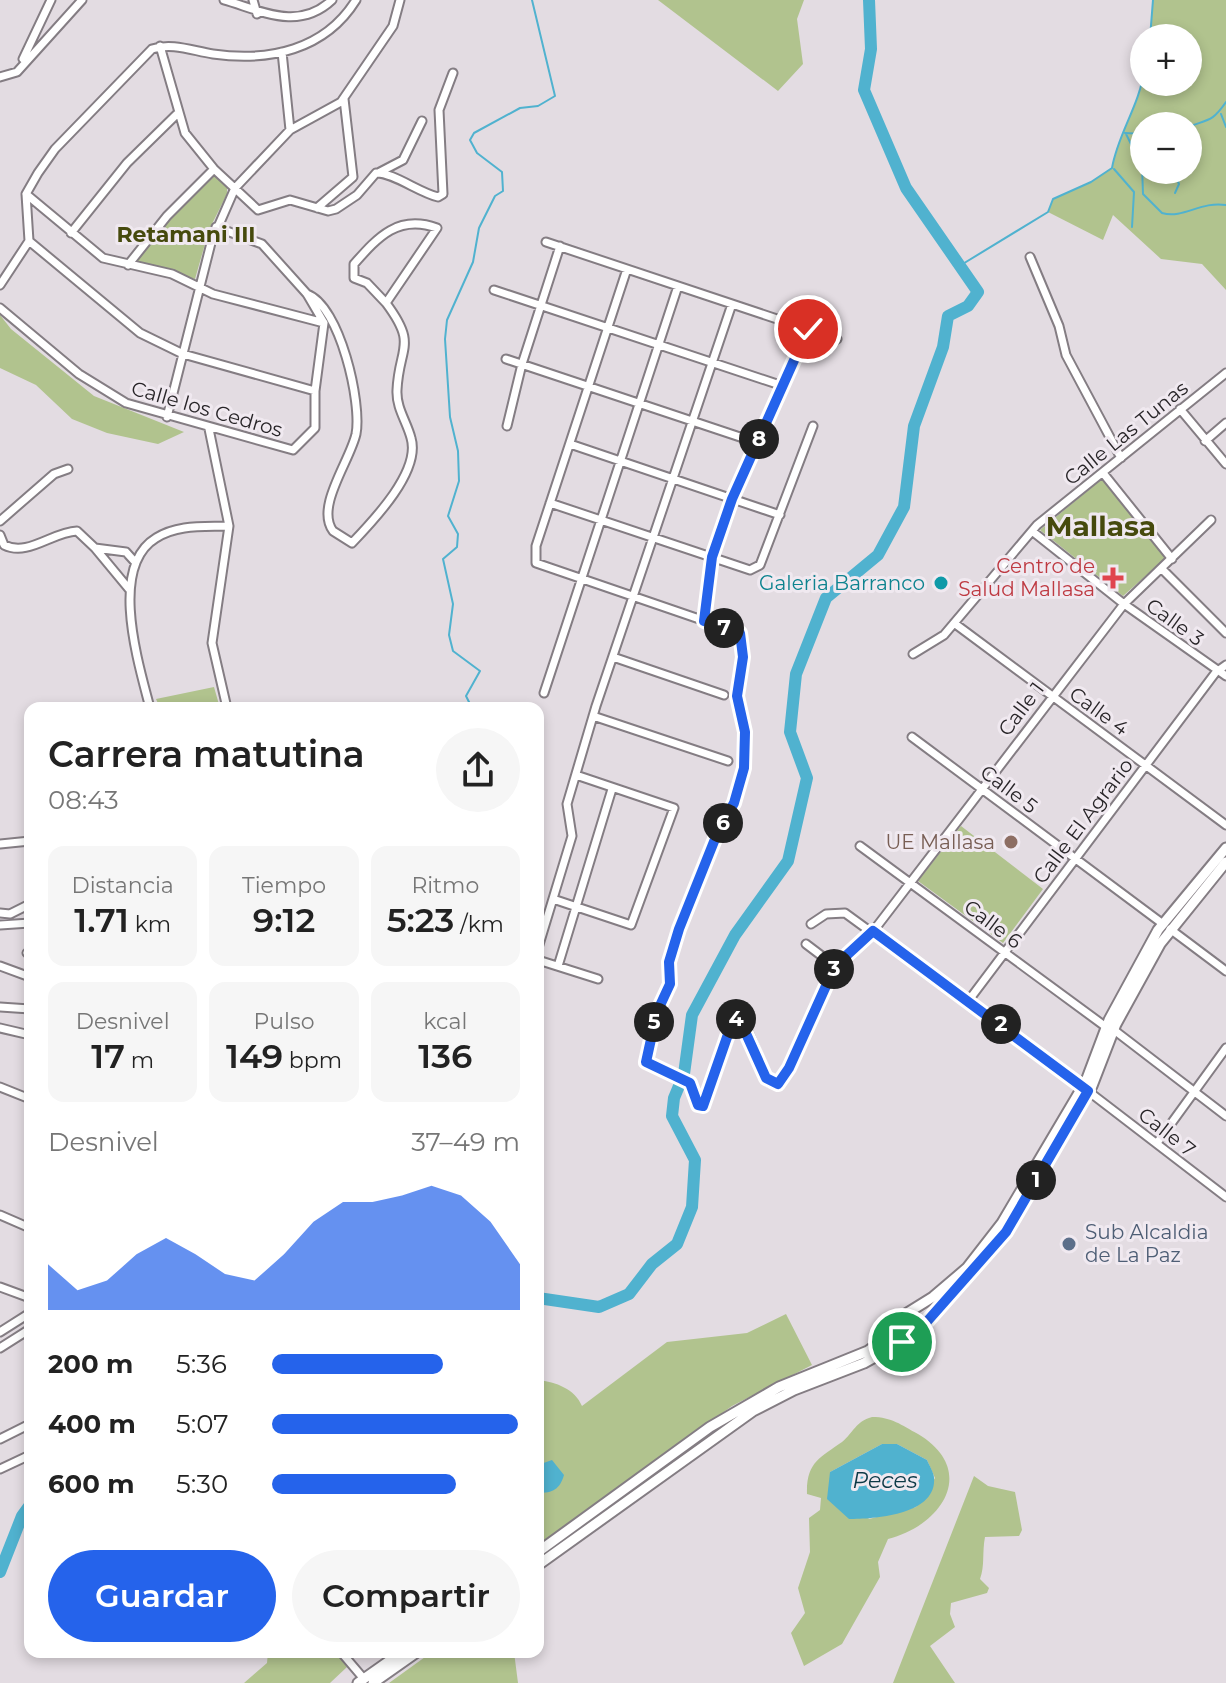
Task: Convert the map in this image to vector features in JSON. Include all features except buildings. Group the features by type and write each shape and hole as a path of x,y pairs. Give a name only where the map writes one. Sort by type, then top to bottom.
{"main road":[{"path":"544,1561 762,1405 864,1363 916,1334 1006,1232 1085,1089 1110,1028 1166,927 1226,848"},
{"path":"1166,927 1226,862"},
{"path":"544,1548 710,1427 779,1387 868,1351 916,1307 945,1288 992,1237 1085,1089"},
{"path":"916,1307 924,1311 928,1319"},
{"path":"892,1330 902,1342"},
{"path":"365,1682 395,1658"},
{"path":"365,1682 407,1658"}],"street":[{"path":"17,72 51,0"},
{"path":"0,77 17,72 82,0"},
{"path":"224,0 257,14 309,15 321,10 331,0"},
{"path":"253,0 257,14"},
{"path":"319,0 321,10"},
{"path":"0,285 29,241 26,194 55,149 142,56 160,46 237,56 282,52 324,37 336,28 356,0"},
{"path":"167,417 216,227 235,188 290,130 322,115 344,98 393,26 400,0"},
{"path":"160,46 177,114 185,133 214,169 258,210 290,200 328,211 346,203 357,195 369,177 403,160 422,121"},
{"path":"282,52 290,130"},
{"path":"379,173 420,193 438,197 443,194 439,110 453,73"},
{"path":"317,208 353,177 344,98"},
{"path":"71,233 127,163 177,114"},
{"path":"128,265 167,216 214,169"},
{"path":"26,194 103,258 172,274 200,289 324,323"},
{"path":"216,227 262,244 332,322 351,374 355,437 326,513 333,531 352,543 375,519 408,469 414,452 399,409 397,390 407,342 401,323 367,283 354,278 354,264 374,240 396,227 421,222 437,228 386,303"},
{"path":"29,241 140,333 183,354 315,391 324,323 307,294"},
{"path":"546,242 837,339"},
{"path":"507,426 522,364 560,246"},
{"path":"1030,257 1059,326 1066,355 1121,458"},
{"path":"627,269 536,546 536,563 740,633 743,657 737,696 745,732 744,768 734,803 717,834 679,929 669,962 670,984 657,1012 645,1051 646,1062 690,1083 698,1105 703,1106 733,1020 739,1018 766,1078 772,1084 781,1082 835,966 806,944"},
{"path":"544,693 678,286"},
{"path":"494,290 783,386"},
{"path":"544,928 572,836 567,804 593,716 732,304"},
{"name":"Calle los Cedros","path":"0,308 105,392 167,417 209,429 293,450 315,428 315,391"},
{"path":"704,621 712,557 732,499 808,329"},
{"path":"506,359 758,443"},
{"name":"Calle Las Tunas","path":"913,654 944,635 1032,531 1226,373"},
{"path":"1180,409 1226,464"},
{"path":"1205,441 1226,423"},
{"path":"550,503 750,570 760,565 813,426"},
{"path":"209,429 229,526 212,643 226,702"},
{"path":"570,444 780,515"},
{"path":"0,521 54,474 68,469"},
{"path":"1103,473 1172,559"},
{"name":"Calle 1","path":"835,966 873,931 1124,604 1163,570 1211,520"},
{"path":"149,702 138,659 130,590 135,562 148,543 164,534 194,526 229,526"},
{"path":"0,535 4,545 11,549 33,546 77,531 130,590"},
{"name":"Calle 3","path":"1032,531 1124,604 1216,672 1226,676"},
{"path":"95,548 126,552 135,562"},
{"path":"1163,570 1226,633"},
{"name":"Calle 4","path":"954,623 1226,825"},
{"path":"613,657 724,695"},
{"name":"Calle El Agrario","path":"969,1000 1216,672 1226,665"},
{"path":"593,716 728,761"},
{"name":"Calle 5","path":"912,737 1226,971"},
{"path":"553,899 631,925 674,808 576,775"},
{"path":"558,966 612,789"},
{"path":"0,844 24,842"},
{"name":"Calle 6","path":"860,846 1226,1116"},
{"path":"0,913 10,914 24,907"},
{"name":"Calle 7","path":"811,924 826,914 845,913 873,931 969,1000 1226,1197"},
{"path":"0,925 24,923"},
{"path":"544,962 598,979"},
{"path":"0,966 24,975"},
{"path":"0,1007 24,1009"},
{"path":"0,1028 24,1034"},
{"path":"1157,1143 1226,1048"},
{"path":"0,1087 24,1097"},
{"path":"0,1215 24,1225"},
{"path":"0,1287 24,1296"},
{"path":"0,1332 24,1317"},
{"path":"0,1348 24,1333"},
{"path":"0,1439 24,1427"},
{"path":"0,1469 24,1458"},
{"path":"346,1658 365,1682"}],"green space":[{"path":"658,0 804,0 797,19 803,64 778,91"},
{"path":"1153,0 1226,0 1226,290 1202,264 1161,259 1113,215 1103,240 1048,212 1053,199 1091,182 1112,168 1130,115 1130,184 1202,184 1202,112 1131,112 1138,96 1202,96 1202,24 1151,24"},
{"name":"Retamani III","path":"213,175 227,187 227,194 209,230 195,279 137,261 170,217"},
{"path":"0,315 11,329 94,396 184,432 158,444 107,433 72,419 36,385 0,368"},
{"path":"1102,479 1166,558 1123,596 1040,530"},
{"path":"214,687 218,702 157,702 156,699"},
{"path":"961,826 1043,889 1003,943 918,881"},
{"path":"786,1314 812,1365 732,1406 544,1542 544,1381 564,1387 575,1395 582,1406 667,1342 747,1333"},
{"path":"879,1417 896,1422 936,1448 946,1464 949,1479 946,1495 924,1522 888,1539 878,1562 880,1577 842,1644 804,1666 791,1633 805,1613 798,1588 810,1552 809,1518 820,1510 821,1498 807,1494 809,1474 821,1457 866,1419","holes":["882,1444 897,1444 927,1460 935,1478 916,1507 869,1519 830,1472"]},
{"path":"974,1476 988,1486 1015,1492 1022,1530 1019,1536 985,1537 980,1579 989,1588 987,1593 951,1603 950,1614 955,1627 930,1646 955,1683 893,1683"},
{"path":"267,1658 340,1658 347,1667 330,1683 244,1683 267,1663"},
{"path":"424,1658 515,1658 518,1683 389,1683"}],"water":[{"name":"Peces","path":"882,1444 897,1444 927,1460 934,1476 932,1490 926,1500 902,1512 849,1519 827,1499 830,1472"},
{"path":"552,1460 564,1475 558,1487 544,1492 544,1463"}],"waterway":[{"path":"469,702 466,696 480,671 453,651 449,635 453,604 443,559 457,547 458,534 448,516 459,481 458,451 450,417 445,339 447,320 473,262 479,228 495,196 503,191 502,172 477,153 470,140 474,133 520,108 538,106 555,96 532,0"},
{"path":"544,1299 599,1307 629,1294 652,1264 677,1244 692,1207 695,1160 672,1116 674,1098 684,1074 692,1015 735,935 788,861 807,778 790,732 796,674 826,598 878,555 904,507 914,426 943,347 948,316 968,306 978,292 906,188 864,90 871,49 869,0"},
{"path":"1151,24 1153,0"},
{"path":"961,265 1048,212 1053,199 1091,182 1112,168 1138,96"},
{"path":"1202,122 1213,117 1226,102"},
{"path":"1221,114 1226,127"},
{"path":"1125,133 1130,133"},
{"path":"1126,134 1142,166 1143,194 1162,213 1178,214 1208,205 1226,205"},
{"path":"1114,169 1134,192 1132,227"},
{"path":"1175,193 1179,184"},
{"path":"0,1572 24,1513"}],"place":[{"name":"Centro de Salud Mallasa","path":"1113,578"},
{"name":"Galeria Barranco","path":"941,583"},
{"name":"UE Mallasa","path":"1011,842"},
{"name":"Sub Alcaldia de La Paz","path":"1069,1244"}],"district":[{"name":"Retamani III","path":"186,234"},
{"name":"Mallasa","path":"1101,526"}],"route":[{"path":"808,329 732,499 712,557 704,621 740,633 743,657 737,696 745,732 744,768 734,803 717,834 679,929 669,962 670,984 645,1051 646,1062 690,1083 698,1105 703,1106 733,1020 739,1018 744,1022 766,1078 772,1084 778,1084 789,1068 835,966 873,931 1088,1091 996,1246 924,1326 909,1340 902,1342"}]}
